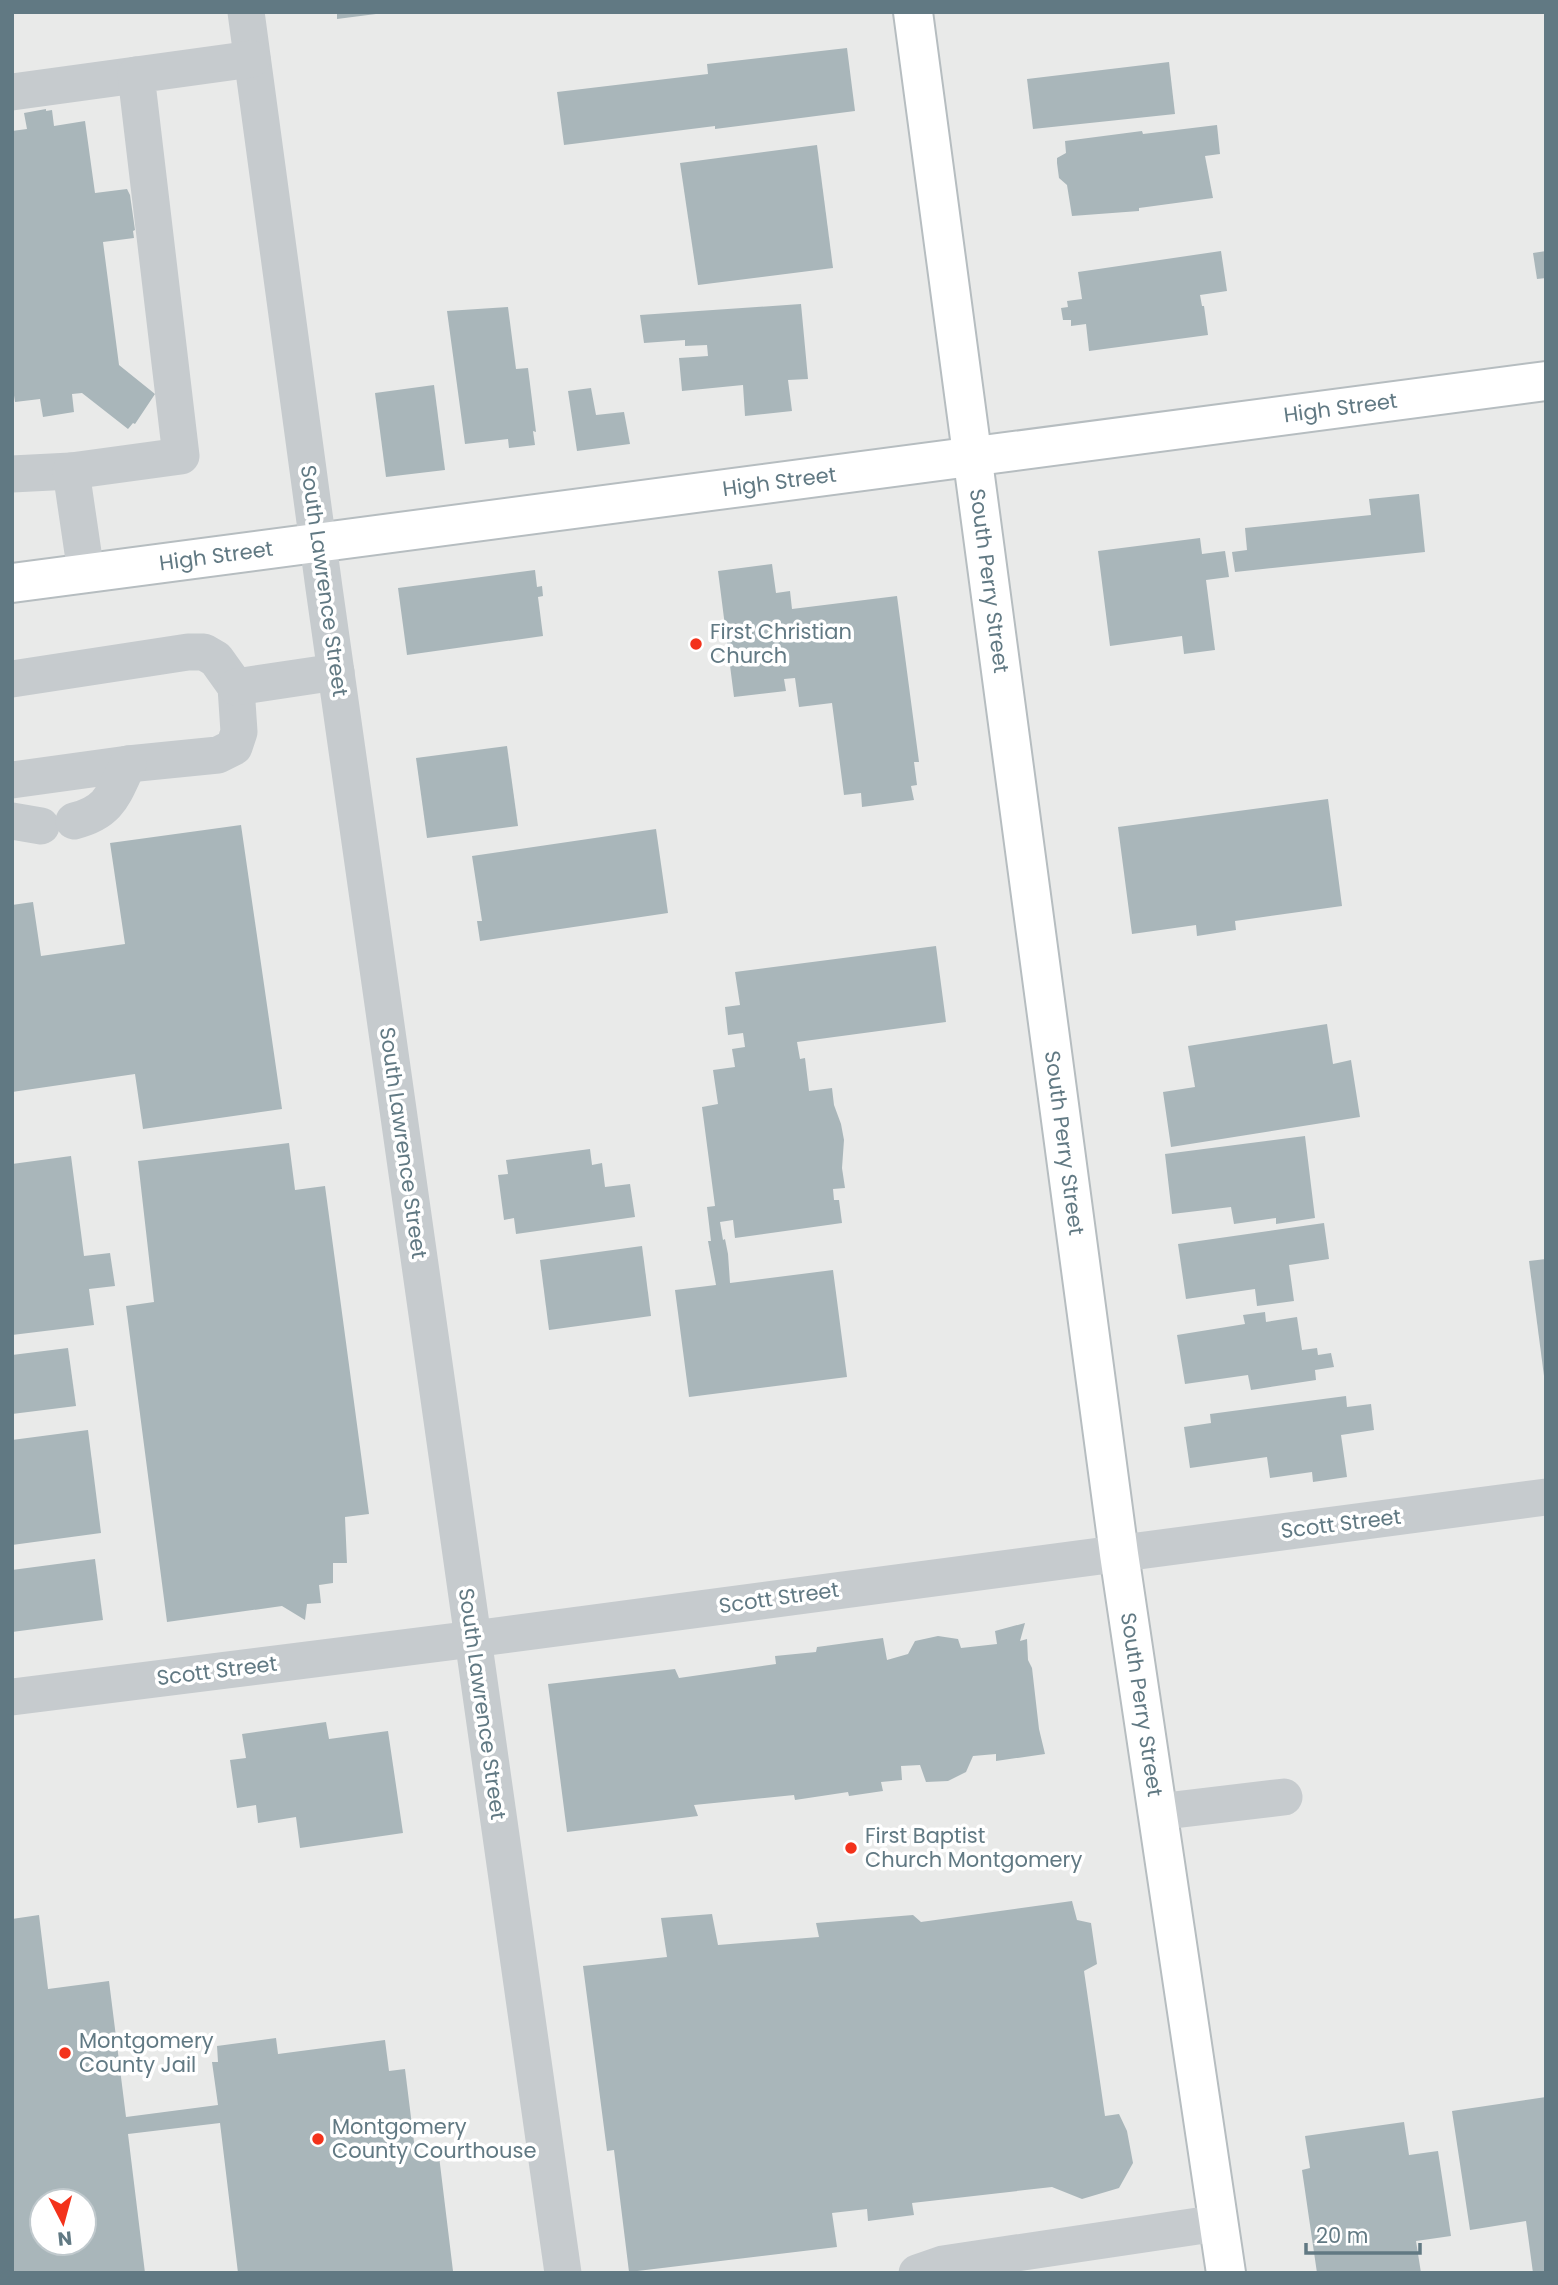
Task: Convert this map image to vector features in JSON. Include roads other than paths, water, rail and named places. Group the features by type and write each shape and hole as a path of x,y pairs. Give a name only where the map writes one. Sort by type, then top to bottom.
{"main road":[{"name":"South Perry Street","path":"913,12 1119,1554 1226,2273"},
{"name":"High Street","path":"12,583 1546,381"}],"street":[{"name":"South Lawrence Street","path":"246,12 336,672 563,2273"},
{"path":"12,92 252,59"},
{"path":"12,474 71,471 181,456 136,75"},
{"path":"71,471 86,573"},
{"path":"12,679 188,652 204,652 215,659 236,687 239,732 234,747 218,755 12,780"},
{"path":"236,687 336,672"},
{"path":"42,823 93,816 109,802 128,764"},
{"name":"Scott Street","path":"12,1697 1546,1497"},
{"path":"1157,1812 1284,1797"},
{"path":"918,2273 943,2264 1219,2224"}],"place":[{"name":"First Christian Church","path":"696,644"},
{"name":"First Baptist Church Montgomery","path":"851,1848"},
{"name":"Montgomery County Jail","path":"65,2053"},
{"name":"Montgomery County Courthouse","path":"318,2139"}]}
